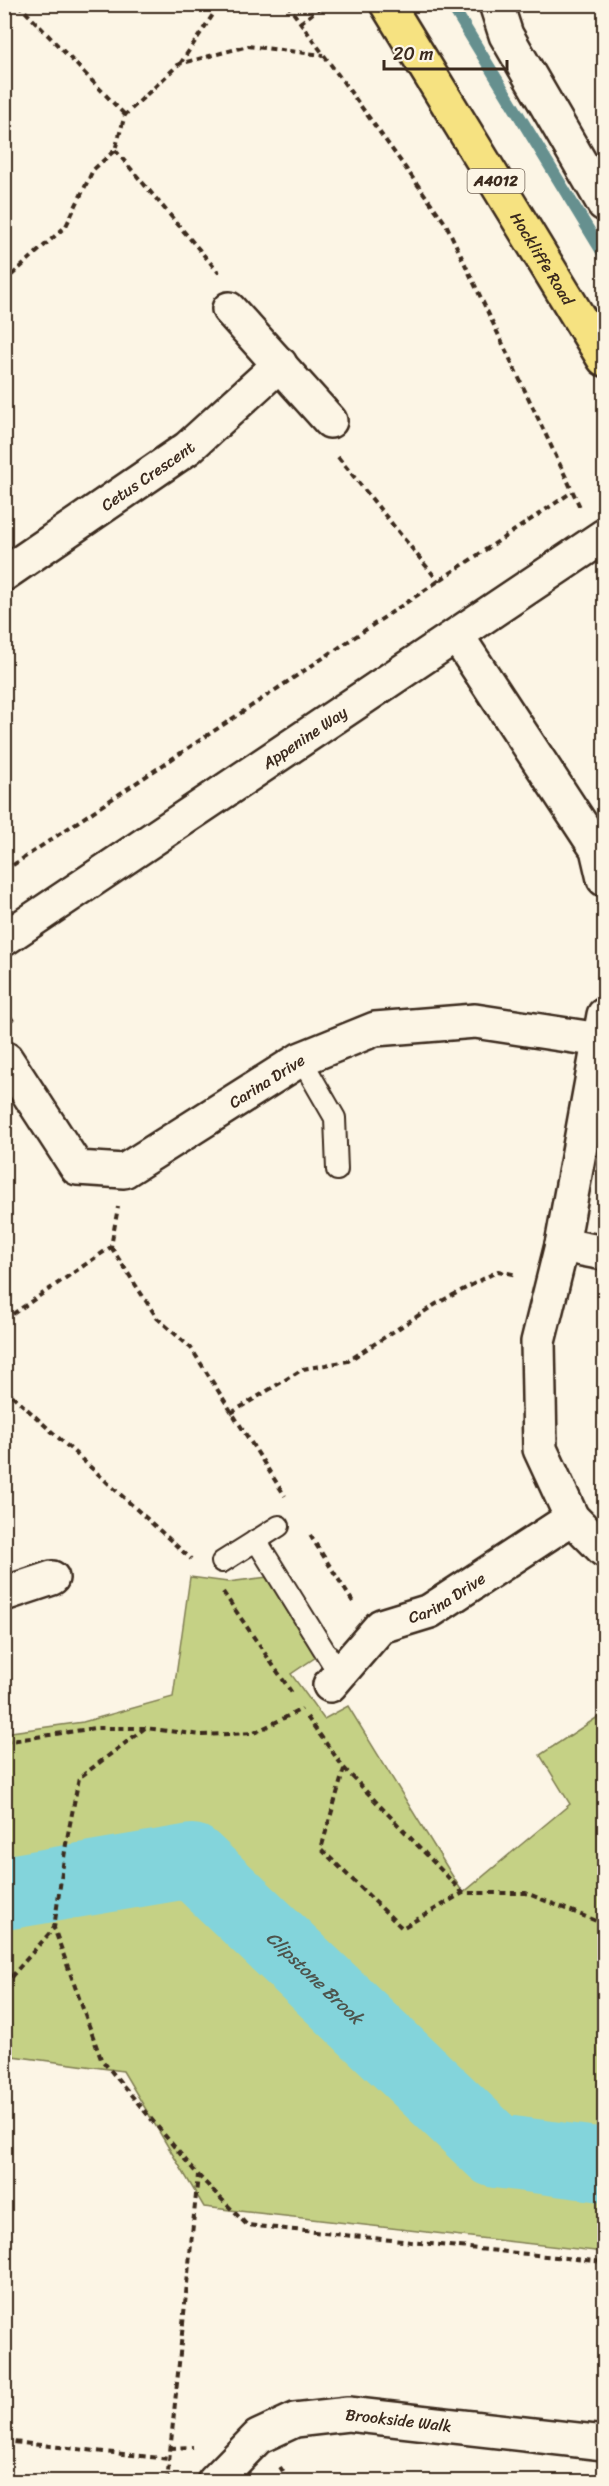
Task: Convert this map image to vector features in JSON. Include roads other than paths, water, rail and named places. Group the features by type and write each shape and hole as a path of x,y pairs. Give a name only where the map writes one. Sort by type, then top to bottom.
{"main road":[{"name":"Hockliffe Road","path":"387,4 604,359"}],"street":[{"path":"496,4 507,35 604,204"},
{"path":"229,309 330,421"},
{"name":"Cetus Crescent","path":"4,574 188,448 280,364"},
{"name":"Appenine Way","path":"4,939 604,536"},
{"path":"457,636 597,849 604,879"},
{"name":"Carina Drive","path":"6,1059 77,1168 124,1171 301,1059 375,1029 475,1021 602,1027 562,1245 538,1342 540,1449 572,1518 604,1550"},
{"path":"562,1245 604,1253"},
{"name":"Carina Drive","path":"334,1679 381,1626 430,1611 572,1518"},
{"path":"4,1594 52,1578"},
{"name":"Brookside Walk","path":"214,2481 258,2437 295,2420 348,2414 604,2443"}],"lane":[{"path":"301,1059 335,1118 337,1170"},
{"path":"222,1562 279,1526"},
{"path":"256,1540 334,1679"}],"waterway":[{"path":"451,4 604,255"},
{"name":"Clipstone Brook","path":"4,1893 192,1861 496,2151 604,2165"}]}
